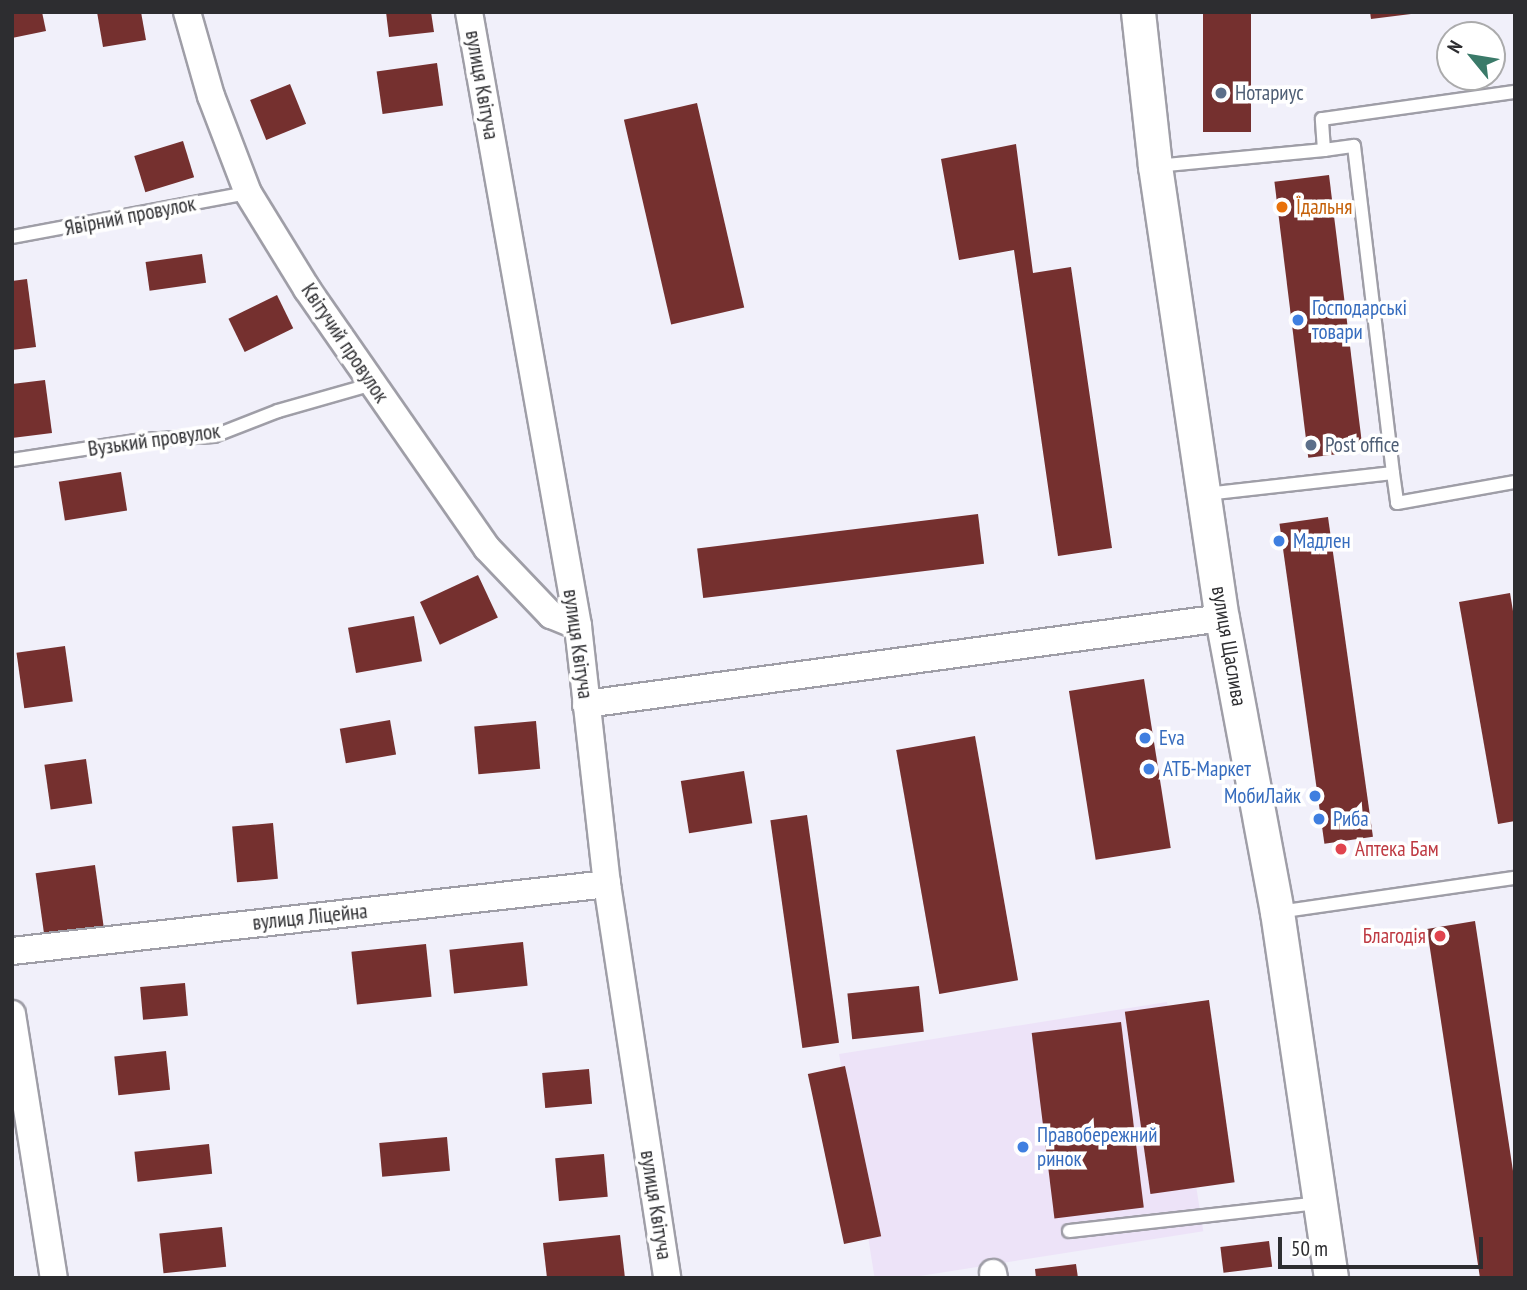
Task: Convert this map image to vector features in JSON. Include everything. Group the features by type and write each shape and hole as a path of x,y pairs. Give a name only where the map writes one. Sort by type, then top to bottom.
{"street":[{"name":"Квітучий провулок","path":"187,12 211,96 248,193 307,289 487,548 551,615 578,626"},
{"name":"вулиця Квітуча","path":"469,12 578,626 607,884 667,1278"},
{"name":"вулиця Щаслива","path":"1138,12 1156,166 1222,618 1278,912 1331,1278"},
{"path":"586,705 1222,618"},
{"name":"вулиця Ліцейна","path":"12,951 607,884"},
{"path":"12,1014 19,1112 54,1278"}],"lane":[{"path":"1324,149 1322,119 1515,92"},
{"path":"1156,166 1354,146 1397,503 1515,482"},
{"name":"Явірний провулок","path":"12,237 248,193"},
{"name":"Вузький провулок","path":"12,460 142,440 214,436 278,411 373,384"},
{"path":"1205,494 1393,473"},
{"path":"1278,912 1515,878"},
{"path":"1069,1231 1320,1202"}],"shaded area":[{"name":"Правобережний ринок","path":"1167,1002 1203,1231 907,1278 875,1278 839,1054"}],"building":[{"path":"12,12 42,12 46,31 12,38"},
{"path":"97,12 141,12 146,40 103,47"},
{"path":"386,12 431,12 434,32 389,37"},
{"path":"1203,12 1251,12 1251,132 1203,132"},
{"path":"1370,12 1411,12 1411,14 1371,19"},
{"path":"437,63 443,106 383,114 377,71"},
{"path":"290,84 306,124 266,140 250,100"},
{"path":"697,103 744,308 671,324 624,120"},
{"path":"183,141 194,177 145,192 134,156"},
{"path":"1016,144 1033,273 1071,267 1112,548 1058,556 1014,250 959,260 941,159"},
{"path":"1329,175 1363,451 1308,458 1274,182"},
{"path":"202,254 206,283 150,291 146,262"},
{"path":"27,279 36,347 12,350 12,281"},
{"path":"277,295 293,328 245,352 228,319"},
{"path":"45,380 52,433 12,438 12,384"},
{"path":"121,472 127,511 65,520 59,482"},
{"path":"978,514 984,564 703,598 697,548"},
{"path":"1328,517 1373,837 1324,844 1279,524"},
{"path":"478,575 498,618 440,645 420,602"},
{"path":"1510,593 1515,623 1515,821 1498,824 1459,602"},
{"path":"414,616 422,661 356,673 348,628"},
{"path":"65,646 73,701 24,708 16,653"},
{"path":"1144,679 1171,848 1096,860 1069,691"},
{"path":"390,720 396,754 346,763 340,729"},
{"path":"536,721 540,769 478,774 474,726"},
{"path":"975,736 1018,980 939,994 896,750"},
{"path":"86,759 92,804 51,809 44,765"},
{"path":"744,771 752,823 689,833 681,781"},
{"path":"807,815 839,1043 802,1048 770,820"},
{"path":"273,823 278,879 237,882 232,827"},
{"path":"95,865 105,933 45,942 36,873"},
{"path":"1475,921 1515,1184 1515,1278 1480,1278 1427,929"},
{"path":"523,942 528,986 454,993 449,950"},
{"path":"426,944 432,997 357,1005 351,952"},
{"path":"185,983 188,1016 143,1020 140,987"},
{"path":"919,986 924,1032 852,1039 847,994"},
{"path":"1209,1000 1235,1182 1150,1194 1125,1012"},
{"path":"1121,1022 1144,1208 1054,1219 1032,1033"},
{"path":"166,1051 170,1090 118,1095 114,1056"},
{"path":"845,1066 881,1236 844,1244 808,1074"},
{"path":"589,1069 592,1104 545,1108 542,1073"},
{"path":"447,1137 450,1171 382,1177 379,1143"},
{"path":"209,1144 212,1174 138,1182 134,1152"},
{"path":"604,1154 608,1197 559,1201 555,1158"},
{"path":"222,1227 226,1267 164,1273 159,1234"},
{"path":"620,1235 625,1278 547,1278 543,1243"},
{"path":"1269,1241 1272,1267 1224,1273 1220,1247"},
{"path":"1076,1264 1078,1278 1036,1278 1035,1269"}],"place":[{"name":"Нотариус","path":"1221,93"},
{"name":"Їдальня","path":"1282,207"},
{"name":"Господарські товари","path":"1298,320"},
{"name":"Post office","path":"1311,445"},
{"name":"Мадлен","path":"1279,541"},
{"name":"Eva","path":"1145,738"},
{"name":"АТБ-Маркет","path":"1149,769"},
{"name":"МобиЛайк","path":"1315,796"},
{"name":"Риба","path":"1319,819"},
{"name":"Аптека Бам","path":"1341,849"},
{"name":"Благодія","path":"1440,936"},
{"name":"Правобережний ринок","path":"1023,1147"}]}
